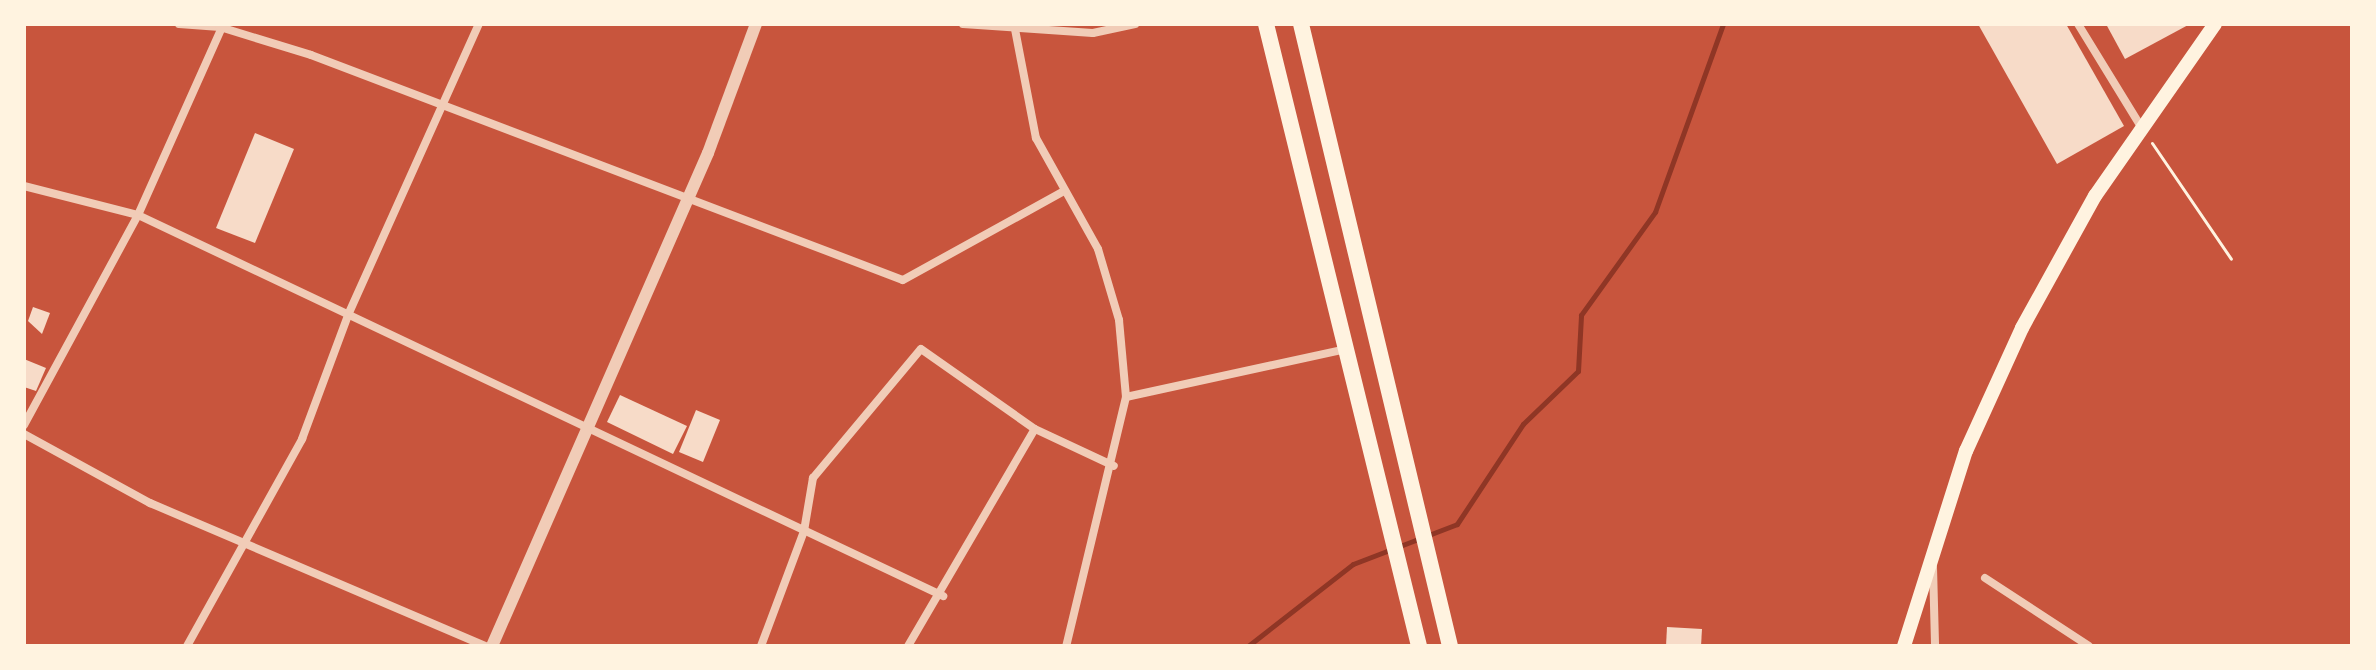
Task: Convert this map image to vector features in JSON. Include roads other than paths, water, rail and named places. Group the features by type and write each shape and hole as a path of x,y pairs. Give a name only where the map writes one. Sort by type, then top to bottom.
{"highway":[{"path":"1266,24 1419,646"},
{"path":"1301,24 1450,646"}],"main road":[{"path":"1904,646 1931,546 2022,328 2140,125 2215,24"}],"street":[{"path":"179,24 222,26 903,280 1064,191"},
{"path":"187,646 302,439 348,315 479,24"},
{"path":"24,434 243,545 489,646 583,425 686,200 756,24"},
{"path":"963,24 1093,33 1135,24"},
{"path":"2078,24 2140,125"},
{"path":"24,425 138,215 222,26"},
{"path":"1014,26 1036,138 1106,277 1119,320 1126,397 1114,466 1066,646"},
{"path":"24,186 138,215 943,596"},
{"path":"761,646 804,531 813,478 921,349 1035,429 1114,466"},
{"path":"1126,397 1346,349"},
{"path":"908,646 943,596 1035,429"},
{"path":"1931,546 1935,646"},
{"path":"1985,578 2089,646"}],"waterway":[{"path":"1248,646 1353,564 1457,524 1523,424 1578,371 1581,315 1655,212 1723,24"}]}
